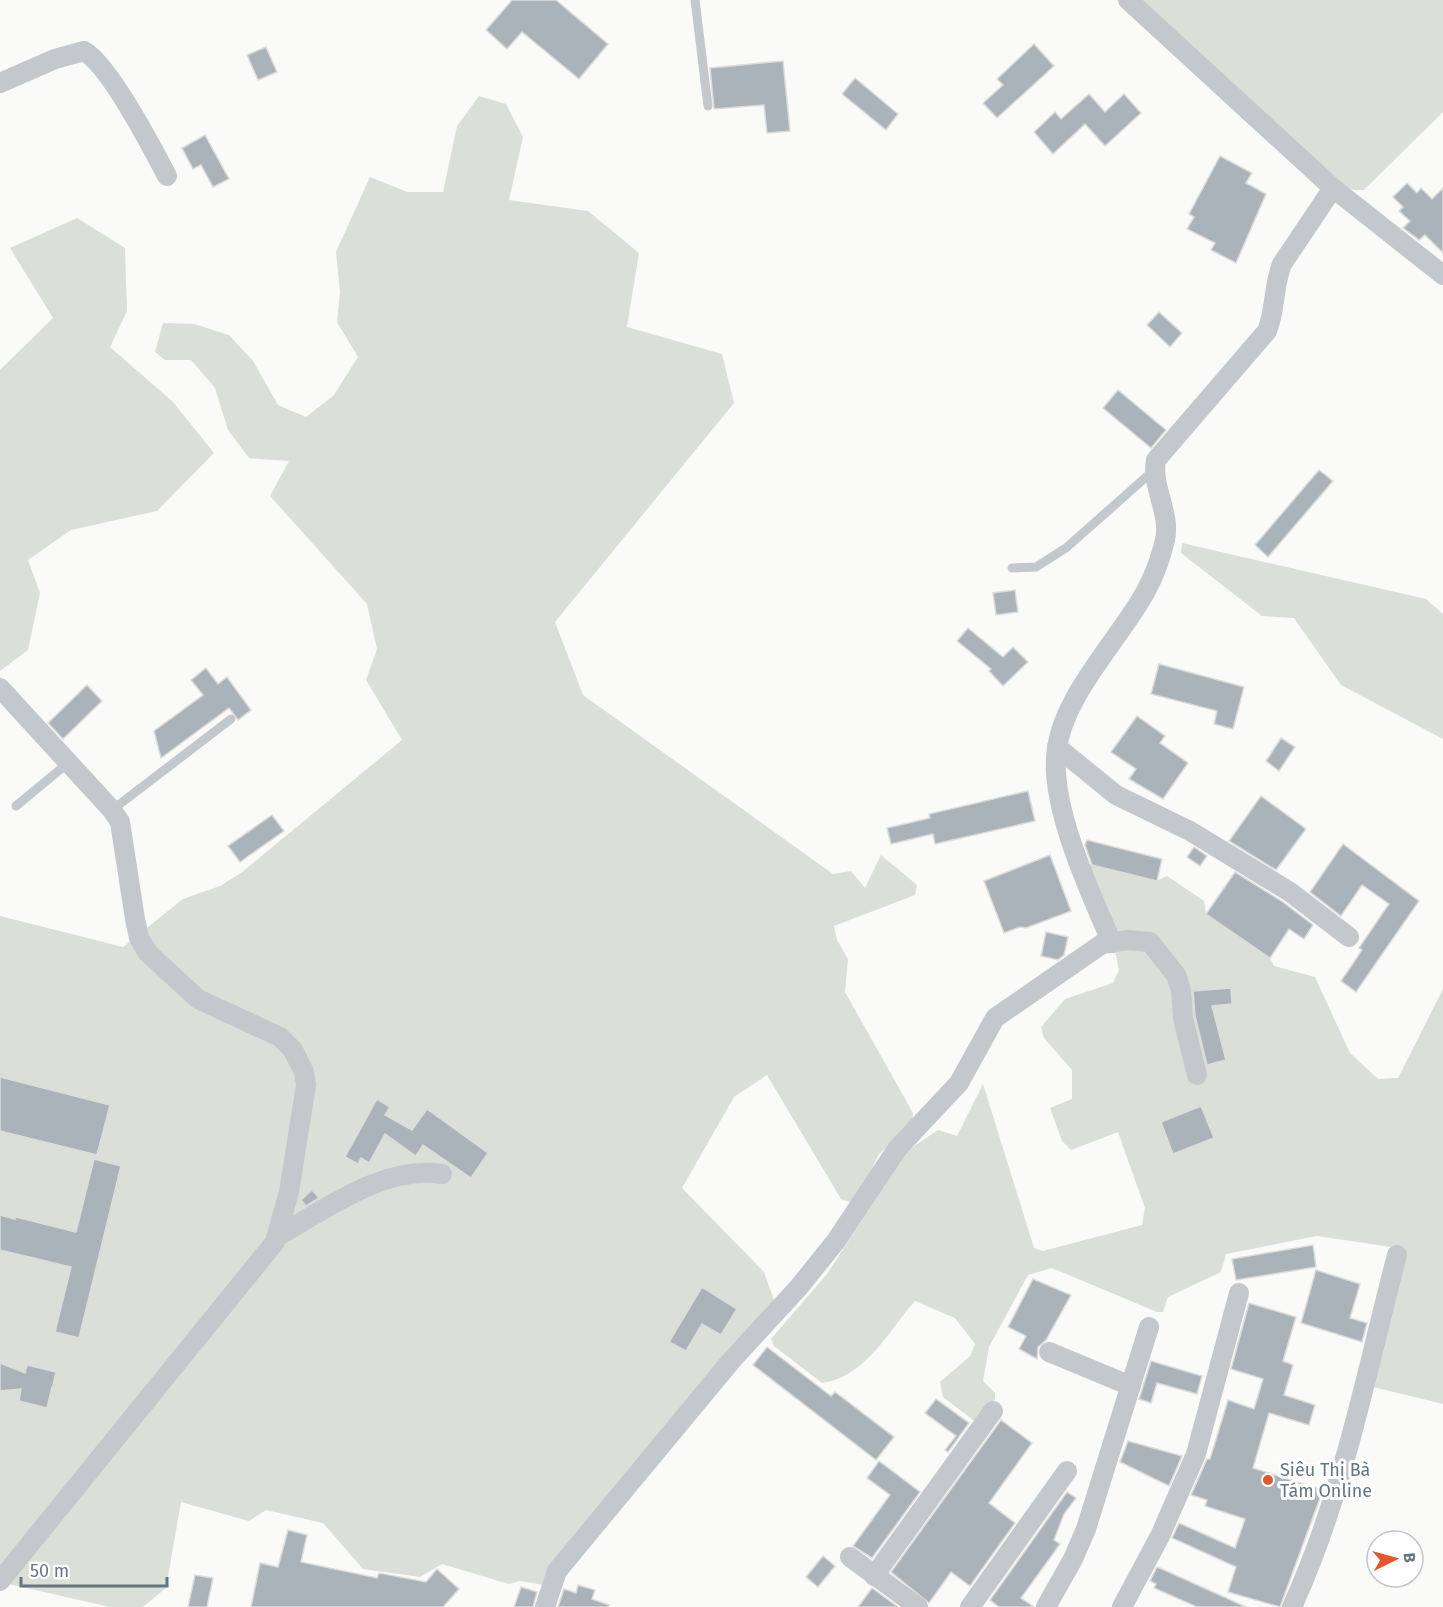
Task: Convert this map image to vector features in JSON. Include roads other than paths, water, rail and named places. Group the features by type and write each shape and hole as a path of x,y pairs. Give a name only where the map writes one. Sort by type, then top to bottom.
{"street":[{"path":"1128,0 1332,188 1443,275"},
{"path":"0,83 55,59 84,51 95,60 123,100 167,176"},
{"path":"1112,943 1077,856 1064,810 1056,762 1057,747 1081,686 1142,602 1155,573 1166,538 1154,470 1155,460 1267,332 1275,304 1277,276 1282,264 1332,188"},
{"path":"0,688 112,810 120,822 125,841 139,938 148,953 198,999 280,1037 299,1059 306,1084 290,1192 278,1236 237,1292 0,1581"},
{"path":"1057,747 1116,795 1210,843 1290,892 1349,937"},
{"path":"545,1607 557,1571 731,1361 821,1259 897,1149 959,1083 995,1018 1081,956 1102,944 1128,940 1150,942 1176,975 1181,990 1183,1018 1197,1075"},
{"path":"278,1236 354,1194 389,1178 409,1173 442,1173"},
{"path":"1293,1607 1315,1558 1334,1495 1396,1255"},
{"path":"1122,1607 1160,1536 1196,1454 1239,1293"},
{"path":"1046,1607 1073,1559 1086,1529 1149,1327"},
{"path":"1049,1352 1131,1386"},
{"path":"874,1576 993,1411"},
{"path":"970,1607 1067,1471"},
{"path":"850,1557 918,1607"}],"lane":[{"path":"695,0 708,106"},
{"path":"1012,568 1036,567 1066,548 1154,470"},
{"path":"112,810 231,719"},
{"path":"16,806 68,762"}],"place":[{"name":"Siêu Thị Bà Tám Online","path":"1268,1480"}]}
